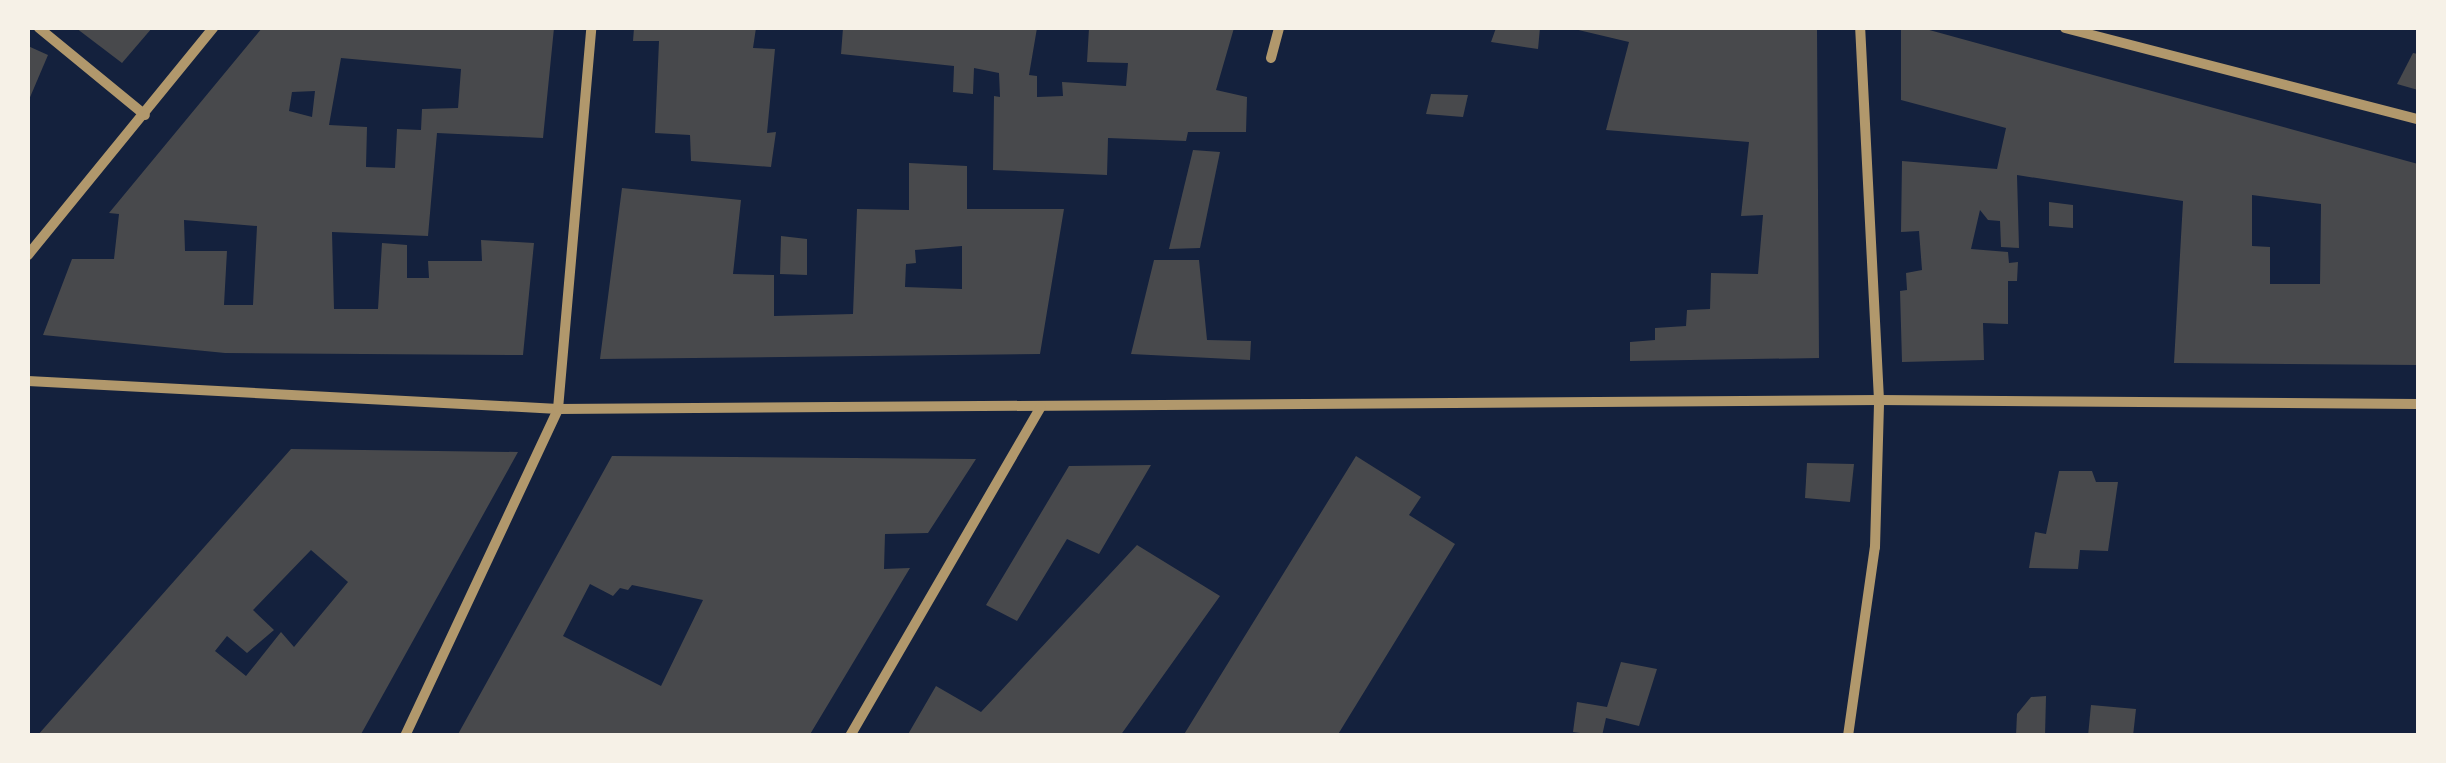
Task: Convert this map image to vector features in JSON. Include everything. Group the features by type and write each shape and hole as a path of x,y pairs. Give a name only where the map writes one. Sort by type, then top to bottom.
{"street":[{"path":"39,28 145,115"},
{"path":"28,255 213,28"},
{"path":"405,736 558,409 590,28"},
{"path":"1270,58 1279,28"},
{"path":"1848,736 1875,547 1879,400 1860,28"},
{"path":"2065,28 2418,119"},
{"path":"28,381 558,409 1879,400 2418,404"},
{"path":"850,736 1042,408"}],"building":[{"path":"76,28 152,28 122,63"},
{"path":"262,28 554,28 543,138 437,133 428,236 332,232 334,309 378,309 382,243 407,245 407,278 429,278 428,261 482,261 481,240 534,243 523,355 225,353 43,335 72,259 114,259 119,214 109,213","holes":["341,58 461,69 458,108 422,109 421,130 397,129 395,168 366,167 367,127 329,125","315,91 312,117 289,111 292,92","184,220 257,226 253,305 224,305 227,251 185,251"]},
{"path":"634,28 756,28 753,48 775,49 767,133 776,132 771,167 691,161 690,135 655,133 659,41 633,41"},
{"path":"843,28 1037,28 1029,75 1037,76 1037,97 1063,96 1062,82 1126,86 1128,63 1087,62 1089,28 1234,28 1216,90 1247,97 1246,132 1188,132 1186,141 1108,138 1107,175 993,170 994,96 1000,97 999,73 974,68 973,94 953,92 954,66 841,54"},
{"path":"1496,28 1540,28 1538,49 1491,42"},
{"path":"1570,28 1817,28 1819,358 1630,361 1630,342 1655,340 1655,328 1686,326 1687,310 1710,309 1711,273 1758,274 1763,215 1741,216 1749,142 1606,130 1629,42"},
{"path":"1901,28 1922,28 2418,164 2418,365 2174,363 2183,201 2017,175 2019,248 2001,247 2000,221 1988,220 1980,210 1971,249 2008,252 2009,263 2018,262 2017,281 2008,281 2008,324 1983,323 1984,360 1902,362 1900,291 1907,290 1906,273 1922,270 1919,231 1901,232 1902,161 1997,169 2006,128 1901,100","holes":["2252,195 2321,204 2320,284 2270,284 2270,247 2252,246"]},
{"path":"28,46 48,55 28,102"},
{"path":"2413,53 2418,54 2418,90 2397,84"},
{"path":"1431,94 1468,95 1463,117 1426,114"},
{"path":"1193,150 1220,152 1200,248 1169,249"},
{"path":"909,163 967,166 967,209 1064,209 1040,354 600,359 622,188 741,200 733,274 774,275 774,316 853,314 857,209 909,210","holes":["962,246 962,289 905,287 906,264 916,263 915,250"]},
{"path":"2049,202 2073,205 2073,228 2049,226"},
{"path":"781,236 807,239 807,275 780,274"},
{"path":"1154,260 1199,260 1207,340 1251,341 1250,360 1131,354"},
{"path":"291,449 518,452 360,736 37,736","holes":["311,550 348,582 294,647 281,632 246,676 215,651 227,636 247,653 274,630 253,610"]},
{"path":"612,456 976,459 928,533 885,534 884,569 910,568 809,736 457,736","holes":["590,584 613,596 620,588 628,590 632,585 703,600 661,686 563,636"]},
{"path":"1356,456 1421,497 1409,515 1455,544 1337,736 1183,736"},
{"path":"1807,463 1854,464 1850,502 1805,498"},
{"path":"1151,465 1099,554 1067,539 1017,621 986,605 1069,466"},
{"path":"2059,471 2092,471 2096,482 2118,482 2108,551 2080,550 2078,569 2029,568 2035,532 2046,534"},
{"path":"1137,545 1220,596 1120,736 907,736 936,686 981,712"},
{"path":"1621,662 1657,669 1639,726 1606,718 1602,736 1573,732 1577,702 1607,707"},
{"path":"2046,696 2045,736 2016,736 2017,714 2031,697"},
{"path":"2091,705 2136,709 2133,736 2088,736"}]}
